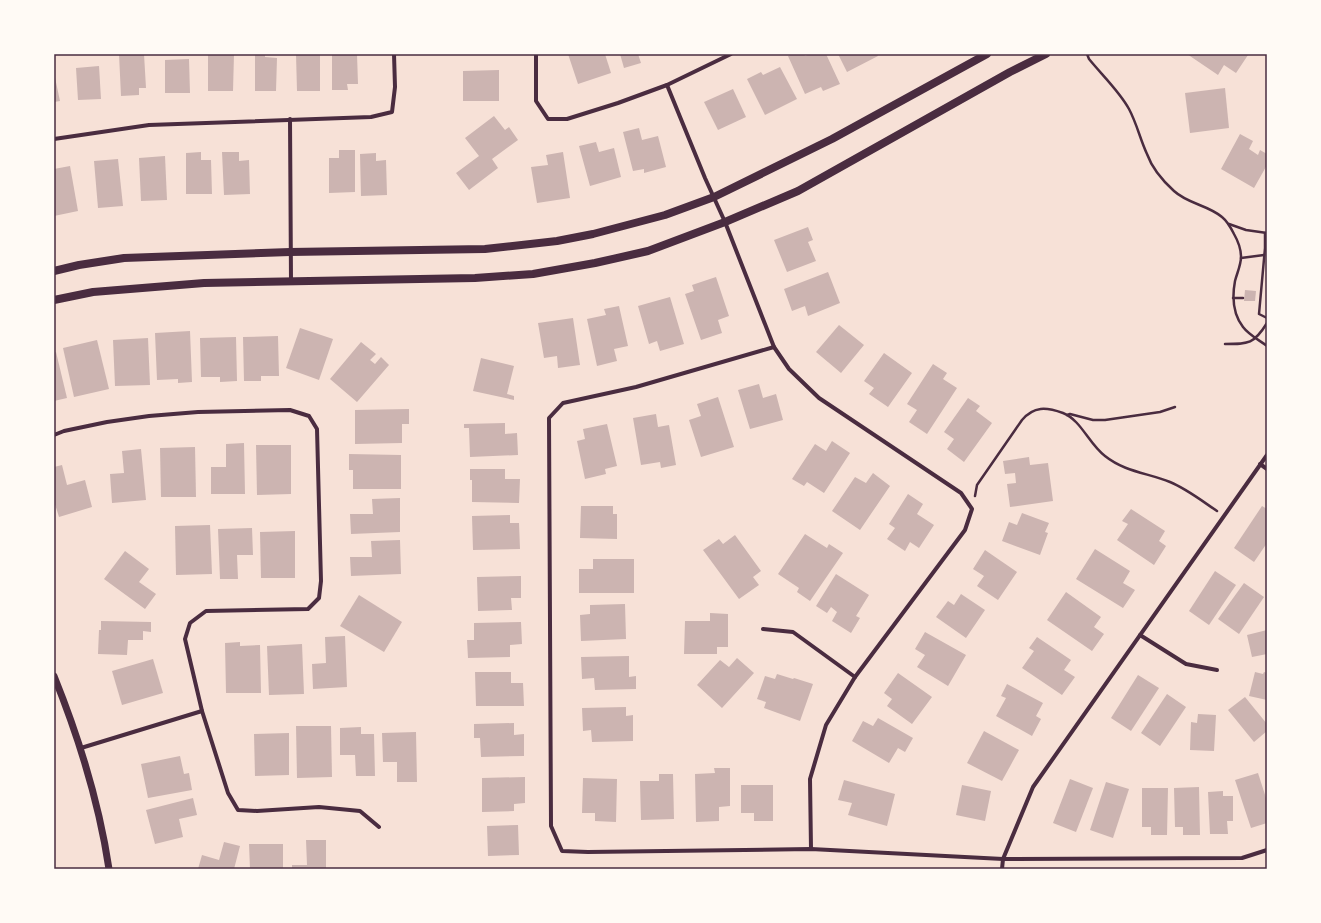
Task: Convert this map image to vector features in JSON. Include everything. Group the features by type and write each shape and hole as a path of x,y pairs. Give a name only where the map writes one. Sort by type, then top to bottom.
{"main road":[{"path":"54,271 79,265 124,258 290,252 485,249 557,241 629,226 665,215 714,197 832,139 987,54"},
{"path":"54,300 93,292 204,283 476,278 533,274 588,265 648,251 725,222 798,191 1010,72 1046,54"}],"street":[{"path":"54,139 149,125 371,117 392,112 395,87 394,54"},
{"path":"536,54 536,101 548,119 567,119 618,103 667,85 731,54"},
{"path":"667,85 725,222 774,347 789,369 819,398 961,492 972,508 965,530 855,677 826,725 810,779 811,849"},
{"path":"290,119 291,282"},
{"path":"774,347 636,387 563,403 549,418 551,826 562,851 588,852 811,849 1002,859 1242,858 1267,850"},
{"path":"54,435 64,431 107,422 149,416 191,413 290,410 309,416 317,429 321,581 319,598 308,609 206,611 190,623 185,639 202,711 228,793 238,810 257,811 319,807 360,811 379,827"},
{"path":"1002,869 1002,859 1033,787 1267,454"},
{"path":"1260,464 1267,469"},
{"path":"763,629 793,632 855,677"},
{"path":"1140,635 1186,664 1217,670"},
{"path":"54,676 81,748 98,812 109,869"},
{"path":"81,748 202,711"}],"path":[{"path":"1087,54 1089,59 1123,98 1129,108 1147,154 1159,175 1178,194 1215,212 1228,224 1238,241 1241,258 1235,280 1233,298 1234,310 1243,327 1267,346"},
{"path":"1228,224 1246,230 1266,233 1266,248 1264,255 1259,314 1267,318"},
{"path":"1241,258 1264,255"},
{"path":"1233,298 1243,298"},
{"path":"1224,344 1253,341 1267,323"},
{"path":"1066,415 1070,414 1093,420 1105,420 1160,412 1175,407"},
{"path":"972,508 977,485 1022,420 1033,410 1041,409 1053,410 1066,415 1079,425 1092,444 1107,458 1127,469 1158,477 1181,487 1224,516"}],"building":[{"path":"119,54 144,54 146,88 139,88 139,95 121,96"},
{"path":"208,54 234,54 233,91 208,91"},
{"path":"255,54 265,54 265,57 277,58 276,91 255,91"},
{"path":"296,54 320,54 320,91 297,91"},
{"path":"332,54 357,54 358,84 347,84 348,90 332,90"},
{"path":"568,54 605,54 611,73 578,84"},
{"path":"620,54 638,54 641,63 624,68"},
{"path":"793,54 804,54 805,56 811,54 826,54 840,84 823,91 821,87 805,94 788,56"},
{"path":"838,54 877,54 878,56 847,72"},
{"path":"1187,54 1248,55 1236,73 1224,65 1218,75"},
{"path":"189,59 190,93 165,93 165,60"},
{"path":"99,66 101,99 78,100 76,68"},
{"path":"780,67 797,99 765,115 747,79 761,72 763,75"},
{"path":"499,70 499,101 463,101 463,71"},
{"path":"54,73 60,101 54,102"},
{"path":"1225,88 1229,128 1190,133 1185,93"},
{"path":"733,89 746,117 718,130 704,102"},
{"path":"494,116 505,130 509,127 518,140 492,159 498,168 469,190 456,173 479,156 465,138"},
{"path":"639,128 642,140 658,136 666,167 644,173 644,169 633,171 623,132"},
{"path":"1240,134 1253,141 1249,149 1258,155 1260,150 1267,154 1267,165 1254,188 1221,169"},
{"path":"596,142 599,152 614,148 621,177 590,186 579,146"},
{"path":"339,150 355,150 355,192 329,193 329,158 339,158"},
{"path":"201,152 201,160 211,160 212,194 186,194 186,153"},
{"path":"222,152 239,152 239,161 249,160 250,194 224,195"},
{"path":"563,152 570,198 537,203 531,167 548,165 546,155"},
{"path":"376,153 376,161 386,160 387,195 361,196 360,154"},
{"path":"165,156 167,200 141,201 139,158"},
{"path":"118,159 123,206 98,208 94,161"},
{"path":"70,166 78,211 54,216 54,169"},
{"path":"808,227 813,240 808,242 816,261 787,272 774,240"},
{"path":"828,272 840,303 808,316 805,306 792,311 784,289"},
{"path":"716,277 729,316 718,320 722,333 701,340 685,294 694,291 692,285"},
{"path":"1245,290 1256,291 1255,301 1244,301"},
{"path":"670,297 684,344 660,351 657,341 649,344 638,306"},
{"path":"619,306 628,346 614,349 617,361 597,366 587,319 606,315 604,309"},
{"path":"573,318 580,365 558,368 557,356 544,358 538,323"},
{"path":"839,325 864,345 841,373 816,352"},
{"path":"300,328 333,339 319,380 286,368"},
{"path":"190,331 192,382 178,383 178,379 157,380 155,333"},
{"path":"278,336 279,376 261,376 261,381 244,381 243,337"},
{"path":"236,337 237,381 220,382 220,377 201,377 200,338"},
{"path":"148,338 150,385 115,386 113,340"},
{"path":"97,340 109,389 74,397 63,348"},
{"path":"361,342 376,354 370,360 375,364 381,357 389,365 357,402 330,379"},
{"path":"56,352 67,398 54,401 54,353"},
{"path":"884,353 912,373 888,407 869,394 874,388 864,381"},
{"path":"481,358 514,366 507,394 514,396 514,400 473,391"},
{"path":"933,364 947,373 943,379 957,388 927,434 909,422 917,410 907,404"},
{"path":"759,384 763,398 776,394 783,420 750,429 738,390"},
{"path":"718,397 734,447 701,457 689,420 701,416 697,404"},
{"path":"968,398 980,406 976,411 992,423 964,462 947,449 954,439 944,432"},
{"path":"409,409 409,424 402,424 402,443 355,444 355,410"},
{"path":"656,414 658,427 669,425 676,465 661,468 660,462 641,465 633,418"},
{"path":"505,423 505,434 517,433 518,455 470,457 469,428 464,428 464,424"},
{"path":"607,424 617,466 605,469 606,474 585,479 577,441 585,439 583,429"},
{"path":"832,441 850,453 824,493 807,482 804,486 792,479 815,444 826,451"},
{"path":"244,443 245,494 211,494 211,467 226,467 226,444"},
{"path":"256,445 291,445 291,494 257,495"},
{"path":"195,447 196,497 161,497 160,448"},
{"path":"141,449 146,500 112,503 110,474 124,473 122,451"},
{"path":"349,454 401,455 401,489 353,489 353,470 349,470"},
{"path":"1029,457 1030,465 1048,463 1053,501 1010,507 1007,484 1016,483 1015,473 1005,474 1003,461"},
{"path":"62,465 67,485 85,480 92,507 59,517 54,501 54,467"},
{"path":"470,469 505,469 505,479 520,479 519,503 472,502 472,480 470,480"},
{"path":"873,473 890,486 860,530 832,511 855,477 866,483"},
{"path":"908,494 923,504 917,514 934,525 919,548 910,542 905,551 887,539 895,528 889,524"},
{"path":"400,498 400,532 351,534 350,514 373,514 372,499"},
{"path":"581,506 613,506 613,514 617,514 617,539 580,538"},
{"path":"1262,506 1267,509 1267,543 1254,562 1234,548"},
{"path":"1131,509 1165,531 1159,541 1166,546 1154,565 1117,540 1128,524 1122,521"},
{"path":"1022,513 1049,523 1045,532 1048,533 1040,555 1002,541 1009,522 1017,525"},
{"path":"510,515 510,523 519,523 520,549 473,550 472,516"},
{"path":"210,525 212,574 176,575 175,526"},
{"path":"252,528 253,555 237,555 238,579 220,579 218,529"},
{"path":"295,531 295,578 261,578 260,532"},
{"path":"805,534 827,548 829,544 843,553 810,601 797,592 799,588 778,574"},
{"path":"735,535 761,571 753,577 759,585 739,599 703,550 719,539 723,544"},
{"path":"400,540 401,574 351,576 350,557 372,557 371,541"},
{"path":"1095,549 1130,571 1123,583 1135,590 1123,608 1076,579"},
{"path":"985,550 1017,572 998,600 977,586 984,576 973,569"},
{"path":"125,551 149,569 139,582 156,594 145,609 104,579"},
{"path":"593,559 634,559 634,593 579,593 579,569 593,569"},
{"path":"1215,571 1236,585 1209,625 1189,611"},
{"path":"836,574 869,595 856,616 860,618 851,633 832,621 837,612 831,607 827,613 816,606"},
{"path":"521,576 521,598 511,598 512,610 478,611 477,577"},
{"path":"1244,583 1264,597 1239,634 1218,619"},
{"path":"1066,592 1101,617 1094,627 1104,634 1092,651 1047,620"},
{"path":"961,594 985,610 966,638 936,617 948,601 954,605"},
{"path":"359,595 402,622 384,652 340,626"},
{"path":"625,604 626,639 581,641 580,615 590,614 590,605"},
{"path":"710,613 728,614 728,647 717,647 717,654 684,654 685,621 710,621"},
{"path":"101,621 151,622 151,632 143,631 143,640 128,640 127,655 98,654"},
{"path":"521,622 522,644 510,645 510,657 468,658 467,640 474,640 474,623"},
{"path":"1267,630 1267,654 1252,657 1247,635"},
{"path":"925,632 966,655 948,686 917,667 925,655 915,649"},
{"path":"345,636 347,687 313,689 312,664 326,663 325,637"},
{"path":"1037,637 1071,660 1064,670 1075,677 1062,695 1022,668 1034,651 1029,648"},
{"path":"240,642 240,646 260,645 261,693 226,693 225,643"},
{"path":"302,644 304,694 269,695 267,646"},
{"path":"629,656 629,677 636,676 636,689 595,690 594,678 582,679 581,657"},
{"path":"737,658 754,673 722,708 697,685 720,660 729,667"},
{"path":"153,659 163,693 122,705 112,671"},
{"path":"475,672 511,672 511,683 523,683 524,706 476,706"},
{"path":"1255,672 1263,674 1264,672 1267,673 1267,700 1249,696"},
{"path":"898,673 932,697 912,724 887,706 892,699 884,693"},
{"path":"777,674 813,684 800,721 764,708 766,702 757,699 765,676 775,679"},
{"path":"1138,675 1159,688 1131,731 1111,718"},
{"path":"1007,684 1043,703 1036,716 1041,719 1032,736 996,716 1006,698 1001,696"},
{"path":"1167,694 1186,707 1160,746 1141,733"},
{"path":"1245,697 1267,724 1267,731 1254,742 1228,710"},
{"path":"626,707 626,716 633,715 633,741 592,742 591,730 583,731 582,708"},
{"path":"1198,714 1216,715 1214,751 1190,750 1191,722 1197,723"},
{"path":"878,718 913,738 905,752 898,748 889,763 852,741 863,721 873,726"},
{"path":"514,723 514,735 524,734 524,756 481,757 480,738 474,738 474,724"},
{"path":"296,726 331,726 332,777 297,778"},
{"path":"361,727 361,734 374,734 375,776 356,776 355,755 340,755 340,728"},
{"path":"984,731 1019,750 1002,781 967,763"},
{"path":"416,732 417,782 397,782 397,762 383,762 382,733"},
{"path":"289,733 289,775 255,776 254,734"},
{"path":"180,756 184,774 189,773 192,790 148,798 141,764"},
{"path":"714,768 730,768 730,806 719,807 719,821 696,822 695,774 715,773"},
{"path":"1258,773 1267,801 1267,823 1251,828 1235,780"},
{"path":"659,774 673,774 674,819 641,820 640,781 659,781"},
{"path":"525,777 525,803 514,804 514,811 482,812 482,778"},
{"path":"583,778 617,779 616,822 595,821 595,813 582,813"},
{"path":"1070,779 1093,788 1076,832 1053,823"},
{"path":"844,780 895,794 887,826 848,815 852,803 838,800"},
{"path":"1106,782 1129,789 1113,838 1090,830"},
{"path":"741,785 773,785 773,821 754,821 754,813 741,813"},
{"path":"962,785 991,791 985,821 956,815"},
{"path":"1199,787 1200,835 1183,835 1183,827 1175,827 1174,788"},
{"path":"1142,788 1168,788 1167,835 1151,835 1151,827 1142,827"},
{"path":"1223,791 1223,796 1233,796 1233,821 1227,821 1228,834 1210,834 1208,792"},
{"path":"193,798 197,815 179,819 183,837 155,844 146,810"},
{"path":"518,825 519,855 488,856 487,826"},
{"path":"306,840 326,840 326,869 292,869 292,865 307,865"},
{"path":"224,842 240,846 234,869 198,869 202,855 219,860"},
{"path":"249,844 283,844 283,869 250,869"}]}
